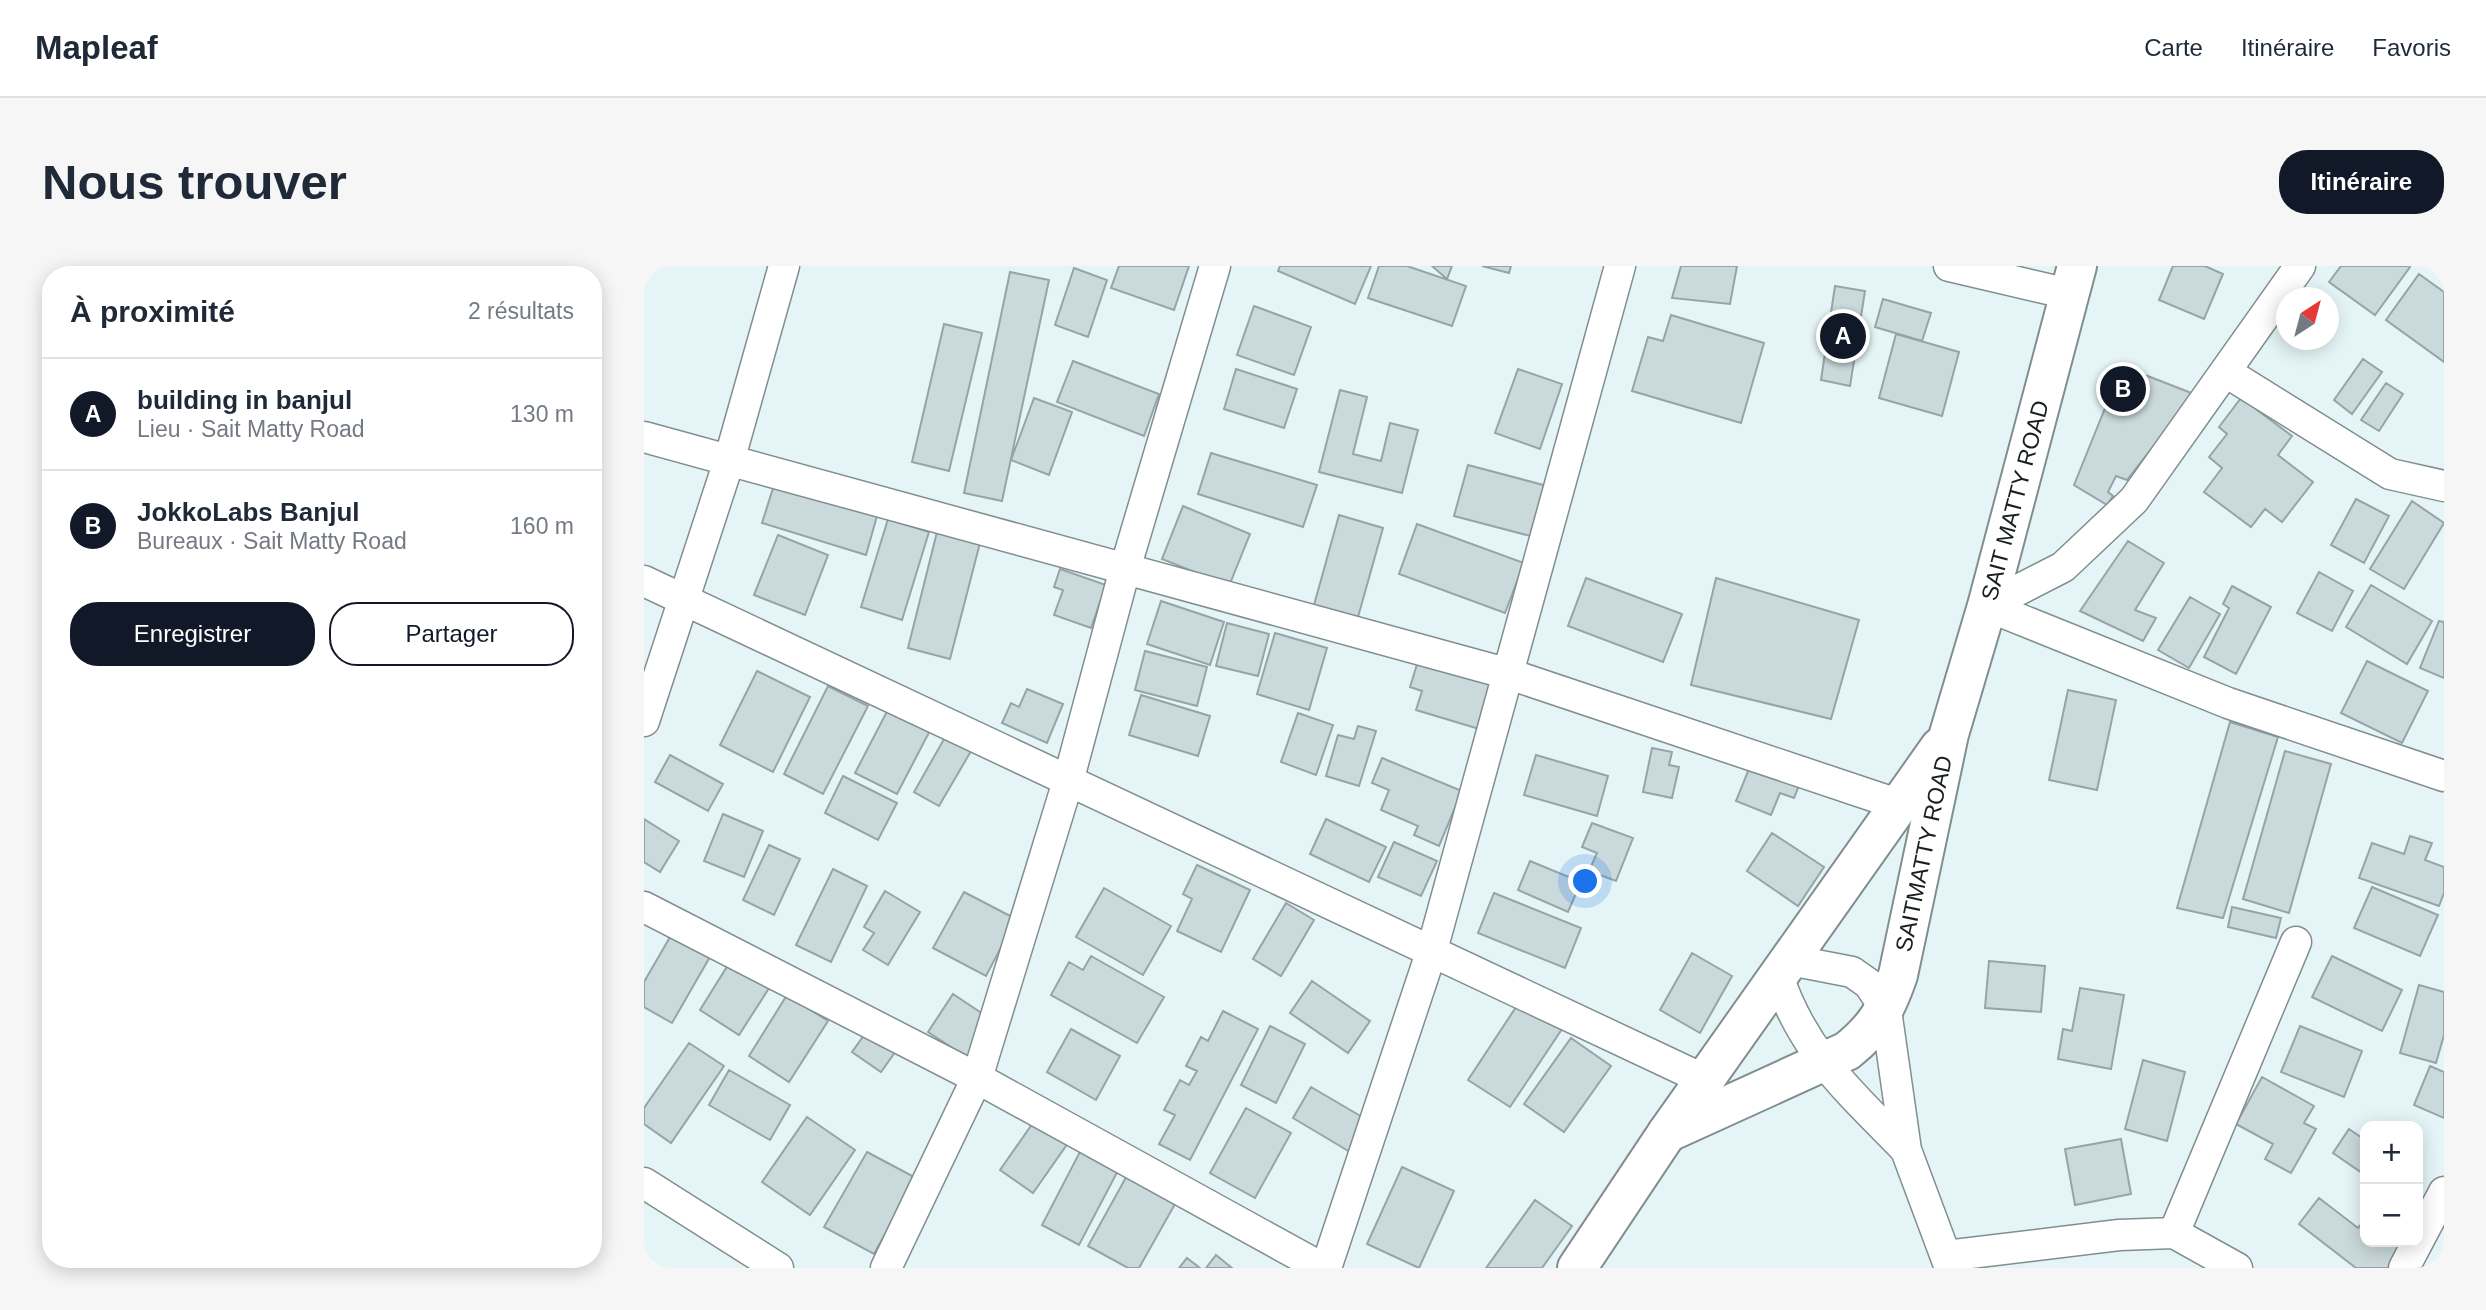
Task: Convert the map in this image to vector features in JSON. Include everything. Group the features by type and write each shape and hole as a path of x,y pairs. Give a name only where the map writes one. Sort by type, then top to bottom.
{"street":[{"path":"644,721 729,461 784,266"},
{"path":"886,1268 977,1078 1069,779 1125,569 1215,266"},
{"path":"644,907 977,1078 1324,1268 1432,950 1620,266"},
{"path":"1949,266 2073,280"},
{"path":"1987,606 2063,567 2134,500 2300,266"},
{"name":"SAIT MATTY ROAD","path":"1949,734 1987,606 2073,280"},
{"path":"2226,372 2390,474 2444,486"},
{"path":"644,437 1509,674 1900,805"},
{"path":"644,581 1705,1080"},
{"path":"1987,606 2228,703 2444,776"},
{"path":"1577,1268 1667,1133 1949,734"},
{"name":"SAITMATTY ROAD","path":"1892,992 1949,734"},
{"path":"2174,1233 2296,942"},
{"path":"1784,968 1852,972 1869,985 1892,992"},
{"path":"1784,968 1795,1018 1822,1064 1906,1150"},
{"path":"1667,1133 1822,1064 1863,1038 1892,992"},
{"path":"1892,992 1906,1150 1948,1262 2119,1236 2174,1233 2237,1268"},
{"path":"644,1183 778,1268"},
{"path":"2404,1268 2444,1192"}],"building":[{"path":"1119,266 1189,266 1174,310 1111,288"},
{"path":"1280,266 1371,266 1355,304 1278,271"},
{"path":"1379,266 1407,266 1466,286 1452,326 1368,298"},
{"path":"1432,266 1452,266 1447,279"},
{"path":"1482,266 1511,266 1509,273"},
{"path":"1681,266 1737,266 1730,304 1672,298"},
{"path":"2173,266 2205,266 2223,274 2204,319 2159,300"},
{"path":"2341,266 2410,267 2375,315 2329,282"},
{"path":"1074,268 1107,280 1088,337 1055,325"},
{"path":"1010,272 1049,280 1002,501 964,493"},
{"path":"2419,274 2444,292 2444,362 2386,320"},
{"path":"1835,286 1865,291 1850,386 1821,380"},
{"path":"1883,299 1931,313 1922,341 1875,327"},
{"path":"1254,306 1311,327 1294,375 1237,355"},
{"path":"1671,315 1764,343 1741,423 1632,391 1648,337 1663,341"},
{"path":"944,324 982,333 949,471 912,462"},
{"path":"1896,334 1959,352 1942,416 1879,398"},
{"path":"2363,359 2382,372 2352,414 2334,400"},
{"path":"1073,361 1159,394 1144,436 1057,402"},
{"path":"2122,366 2194,394 2127,480 2116,476 2108,492 2113,496 2107,505 2074,485"},
{"path":"1236,369 1297,389 1284,428 1224,409"},
{"path":"1518,369 1562,384 1540,449 1495,433"},
{"path":"2386,383 2403,394 2379,431 2361,420"},
{"path":"1340,390 1367,397 1353,454 1381,461 1390,423 1418,430 1402,493 1319,472"},
{"path":"1034,398 1072,412 1049,475 1011,460"},
{"path":"2241,398 2292,436 2278,455 2313,482 2282,522 2265,509 2251,527 2204,492 2222,468 2209,457 2227,434 2219,427"},
{"path":"1211,453 1317,485 1303,527 1198,494"},
{"path":"1468,465 1551,487 1538,538 1454,516"},
{"path":"774,485 877,516 866,555 762,523"},
{"path":"2356,499 2389,516 2364,563 2331,545"},
{"path":"2412,501 2444,523 2404,589 2370,569"},
{"path":"1183,506 1250,534 1229,586 1162,559"},
{"path":"1339,515 1383,528 1358,617 1314,605"},
{"path":"888,519 929,532 902,620 861,607"},
{"path":"1417,524 1524,563 1505,613 1399,574"},
{"path":"937,532 980,543 950,659 908,648"},
{"path":"778,535 828,555 805,615 754,595"},
{"path":"2128,541 2164,563 2135,610 2156,618 2143,641 2080,611"},
{"path":"1060,569 1106,585 1091,628 1054,615 1063,590 1054,587"},
{"path":"2319,572 2353,591 2332,631 2297,613"},
{"path":"1586,578 1682,614 1663,662 1568,626"},
{"path":"1716,578 1859,620 1831,719 1691,685"},
{"path":"2371,585 2432,621 2407,664 2346,627"},
{"path":"2232,586 2271,607 2236,674 2204,657 2229,608 2223,604"},
{"path":"2190,597 2220,614 2189,668 2158,650"},
{"path":"1161,601 1224,622 1210,665 1147,644"},
{"path":"2439,621 2444,622 2444,678 2420,668"},
{"path":"1227,623 1269,634 1258,676 1216,666"},
{"path":"1275,633 1327,648 1309,710 1257,694"},
{"path":"1145,651 1207,667 1197,706 1135,690"},
{"path":"1418,661 1502,687 1489,732 1416,710 1422,691 1410,687"},
{"path":"2367,661 2428,691 2402,743 2341,713"},
{"path":"757,671 810,697 773,772 720,745"},
{"path":"828,686 868,706 823,794 784,774"},
{"path":"1027,689 1063,704 1047,743 1002,723 1011,703 1019,707"},
{"path":"2068,690 2116,700 2097,790 2049,780"},
{"path":"1141,695 1210,716 1198,756 1129,735"},
{"path":"893,700 935,721 897,794 855,773"},
{"path":"1298,713 1333,725 1316,775 1281,762"},
{"path":"2230,722 2278,737 2223,918 2177,908"},
{"path":"1358,726 1376,731 1359,786 1326,776 1338,735 1354,739"},
{"path":"948,732 974,746 939,806 914,792"},
{"path":"1652,748 1672,752 1669,765 1679,767 1672,798 1643,792"},
{"path":"2285,751 2331,764 2289,913 2243,899"},
{"path":"670,755 723,784 708,811 655,782"},
{"path":"1536,755 1608,776 1597,816 1524,795"},
{"path":"1382,758 1462,791 1439,846 1414,835 1418,826 1381,810 1389,790 1372,783"},
{"path":"1753,759 1802,778 1794,798 1780,793 1771,815 1736,801"},
{"path":"843,776 897,803 878,840 825,813"},
{"path":"723,814 763,831 744,877 704,861"},
{"path":"644,819 679,841 660,872 644,862"},
{"path":"1326,819 1386,847 1369,882 1310,854"},
{"path":"1592,823 1633,838 1616,881 1589,871 1597,853 1582,847"},
{"path":"1772,833 1824,867 1798,906 1747,871"},
{"path":"2410,836 2432,843 2425,860 2444,867 2444,893 2439,906 2359,878 2372,843 2404,854"},
{"path":"1394,842 1437,861 1421,896 1378,877"},
{"path":"769,845 800,859 774,915 743,900"},
{"path":"1530,861 1581,882 1568,912 1518,890"},
{"path":"1197,865 1250,890 1221,952 1177,931 1192,899 1183,894"},
{"path":"833,869 867,886 831,962 796,945"},
{"path":"2372,887 2438,915 2420,956 2354,928"},
{"path":"1104,888 1171,926 1143,975 1076,937"},
{"path":"885,891 920,912 888,965 863,950 874,933 864,927"},
{"path":"964,892 1016,919 986,976 933,948"},
{"path":"1494,893 1581,928 1565,968 1478,933"},
{"path":"1286,903 1314,920 1281,976 1253,959"},
{"path":"2232,907 2281,918 2276,938 2228,927"},
{"path":"677,925 715,948 672,1023 644,1007 644,982"},
{"path":"1692,953 1732,976 1700,1033 1660,1010"},
{"path":"1091,956 1164,997 1137,1043 1051,995 1069,962 1083,970"},
{"path":"2332,956 2402,990 2382,1031 2312,997"},
{"path":"733,957 773,982 739,1035 700,1010"},
{"path":"1989,961 2045,966 2041,1012 1985,1008"},
{"path":"1312,981 1370,1021 1348,1053 1290,1013"},
{"path":"2419,985 2444,992 2444,1035 2436,1063 2400,1053"},
{"path":"2080,988 2124,995 2111,1069 2058,1059 2063,1029 2072,1031"},
{"path":"953,994 992,1020 968,1058 928,1032"},
{"path":"787,995 828,1021 789,1082 749,1056"},
{"path":"1520,1001 1562,1029 1510,1107 1468,1080"},
{"path":"1223,1011 1258,1029 1190,1160 1159,1144 1175,1115 1164,1110 1180,1080 1189,1085 1197,1071 1186,1066 1201,1037 1208,1041"},
{"path":"1270,1026 1305,1044 1276,1103 1241,1085"},
{"path":"2300,1026 2362,1051 2344,1097 2281,1072"},
{"path":"870,1027 898,1048 881,1072 852,1052"},
{"path":"1071,1029 1120,1056 1096,1100 1047,1072"},
{"path":"1571,1038 1611,1066 1564,1132 1524,1104"},
{"path":"689,1043 724,1066 671,1143 644,1124 644,1108"},
{"path":"2143,1060 2185,1072 2167,1141 2125,1129"},
{"path":"2430,1066 2444,1072 2444,1118 2414,1105"},
{"path":"729,1070 790,1105 770,1140 709,1105"},
{"path":"2262,1077 2314,1106 2304,1123 2316,1129 2291,1173 2265,1159 2273,1144 2236,1124"},
{"path":"1311,1087 1369,1121 1350,1152 1293,1118"},
{"path":"1246,1108 1291,1133 1255,1198 1210,1173"},
{"path":"807,1117 855,1150 810,1215 762,1182"},
{"path":"1035,1120 1068,1143 1033,1193 1000,1170"},
{"path":"2349,1129 2360,1137 2360,1172 2333,1153"},
{"path":"2121,1139 2131,1194 2075,1205 2065,1149"},
{"path":"1084,1144 1122,1163 1079,1245 1042,1225"},
{"path":"867,1152 916,1178 874,1254 824,1227"},
{"path":"1402,1167 1454,1191 1419,1268 1367,1244"},
{"path":"1130,1170 1179,1197 1139,1268 1128,1268 1088,1246"},
{"path":"2319,1198 2358,1228 2360,1226 2360,1247 2403,1247 2391,1268 2356,1268 2299,1224"},
{"path":"1535,1200 1572,1226 1542,1268 1486,1268"},
{"path":"1216,1255 1232,1268 1206,1268"},
{"path":"1187,1258 1200,1268 1179,1268"}],"place":[{"name":"building in banjul","path":"1843,336"},
{"name":"JokkoLabs Banjul","path":"2123,389"}]}
